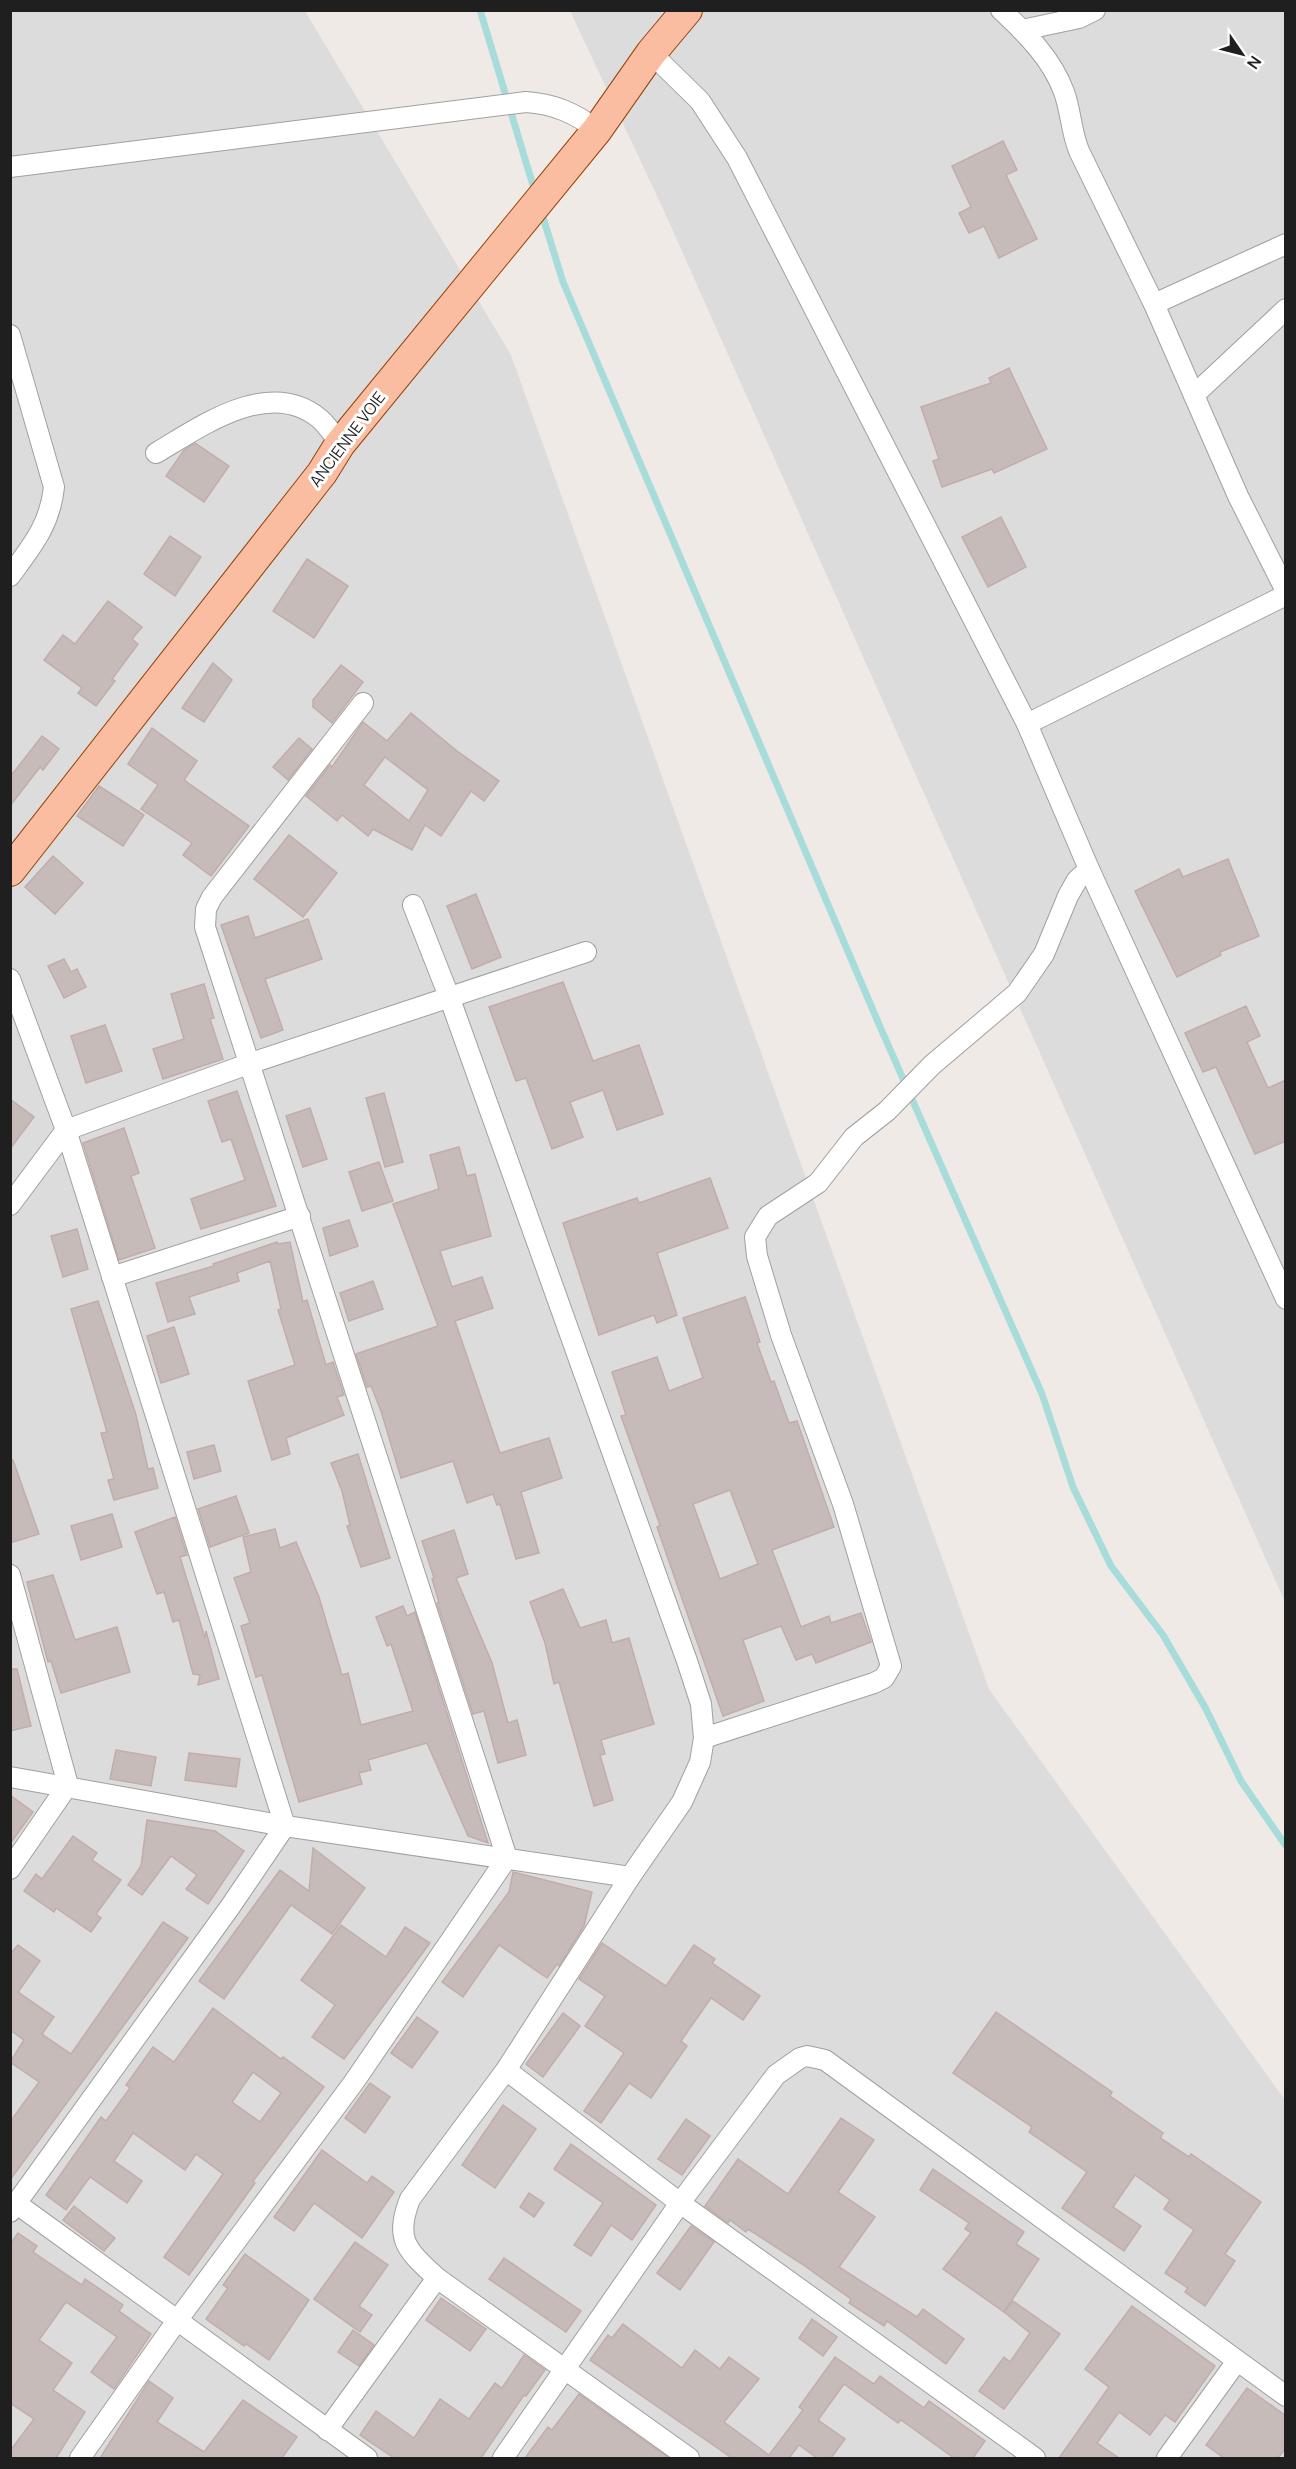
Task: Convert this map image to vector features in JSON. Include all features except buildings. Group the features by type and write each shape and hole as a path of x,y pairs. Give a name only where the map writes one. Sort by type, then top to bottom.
{"main road":[{"name":"ANCIENNE VOIE","path":"10,871 322,473 340,444 597,130 651,54 687,10"}],"street":[{"path":"1001,10 1022,30 1058,76 1065,94 1072,132 1079,151 1154,304 1238,496 1286,593 1027,724"},
{"path":"1022,30 1079,18 1095,10"},
{"path":"651,54 700,100 737,158 1027,724 1089,869 1284,1294"},
{"path":"10,167 526,102 566,110 597,130"},
{"path":"1154,304 1286,244"},
{"path":"1194,395 1286,309"},
{"path":"10,335 54,487 52,510 39,536 10,576"},
{"path":"156,453 228,413 264,404 291,405 309,412 321,420 340,444"},
{"path":"363,703 212,897 206,909 206,936 251,1063 507,1858"},
{"path":"704,1738 873,1683 884,1678 891,1666 843,1504 781,1335 757,1256 755,1237 768,1216 818,1183 854,1137 887,1111 932,1065 1017,993 1044,954 1072,888 1089,869"},
{"path":"413,905 450,999 687,1661 701,1704 704,1738 700,1762 682,1803 630,1878 506,2070 410,2199 403,2217 401,2233 406,2246 437,2278 689,2458"},
{"path":"10,1205 66,1130 251,1063 450,999 586,952"},
{"path":"10,979 66,1130 285,1826"},
{"path":"112,1277 300,1216"},
{"path":"10,1575 68,1785"},
{"path":"10,1777 68,1785 285,1826 630,1878"},
{"path":"10,1869 68,1785"},
{"path":"285,1826 217,1926 14,2208 367,2458"},
{"path":"80,2458 176,2322 354,2082 507,1858"},
{"path":"502,2458 680,2203 776,2075 784,2067 800,2058 817,2057 825,2060 1286,2396"},
{"path":"506,2070 680,2203 1035,2458"},
{"path":"327,2430 437,2278"},
{"path":"1167,2458 1237,2361"}],"shaded area":[{"path":"11,11 305,11 511,355 989,1689 1285,2100 1285,2458 11,2458"},
{"path":"570,11 1285,11 1285,1602 664,211"}],"waterway":[{"path":"480,10 535,192"},
{"path":"541,211 563,282 878,1022 1042,1394 1073,1487 1111,1566 1163,1635 1206,1709 1241,1781 1286,1846"}]}
